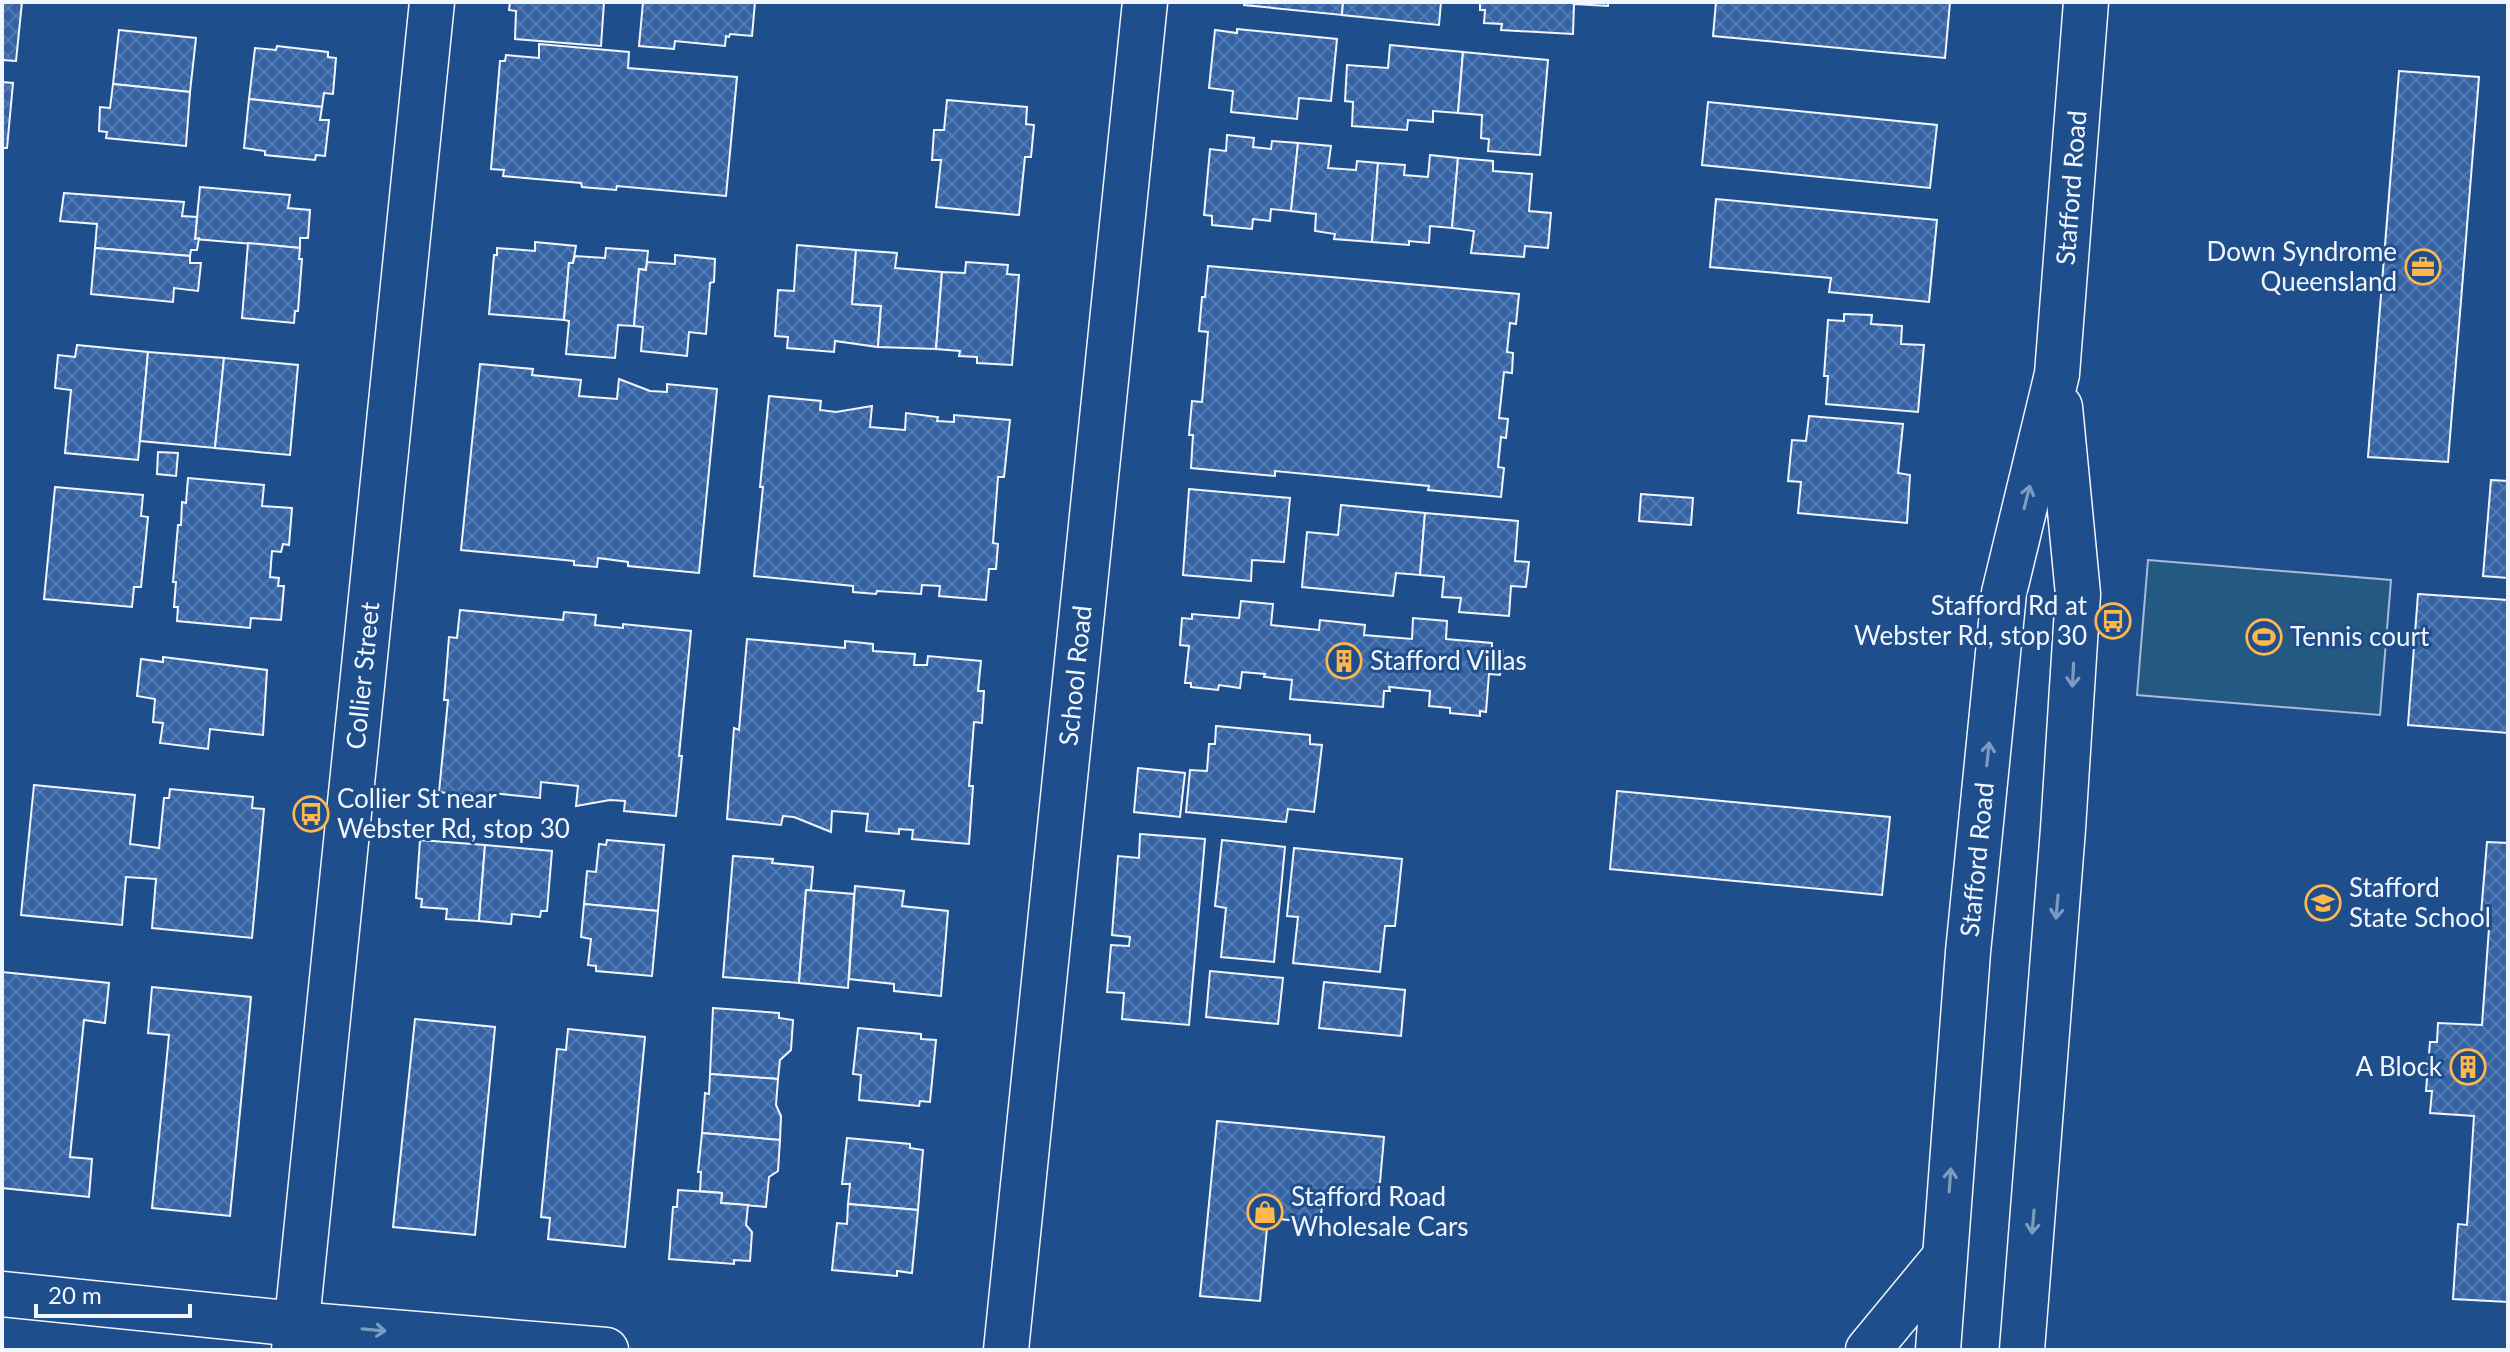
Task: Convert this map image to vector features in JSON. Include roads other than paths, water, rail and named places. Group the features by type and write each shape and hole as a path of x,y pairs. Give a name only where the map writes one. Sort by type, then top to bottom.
{"main road":[{"name":"Collier Street","path":"295,1337 432,2"},
{"name":"School Road","path":"1006,1350 1145,2"},
{"name":"Stafford Road","path":"1938,1350 1968,952 2004,593 2057,374 2086,2"},
{"name":"Stafford Road","path":"2022,1350 2063,829 2078,594 2057,374"},
{"path":"1868,1350 1944,1258"},
{"path":"2,1294 295,1337 606,1350"}],"place":[{"name":"Down Syndrome Queensland","path":"2423,267"},
{"name":"Stafford Rd at Webster Rd, stop 30","path":"2113,621"},
{"name":"Tennis court","path":"2264,637"},
{"name":"Stafford Villas","path":"1344,661"},
{"name":"Collier St near Webster Rd, stop 30","path":"311,814"},
{"name":"Stafford State School","path":"2323,903"},
{"name":"A Block","path":"2468,1067"},
{"name":"Stafford Road Wholesale Cars","path":"1265,1212"}]}
